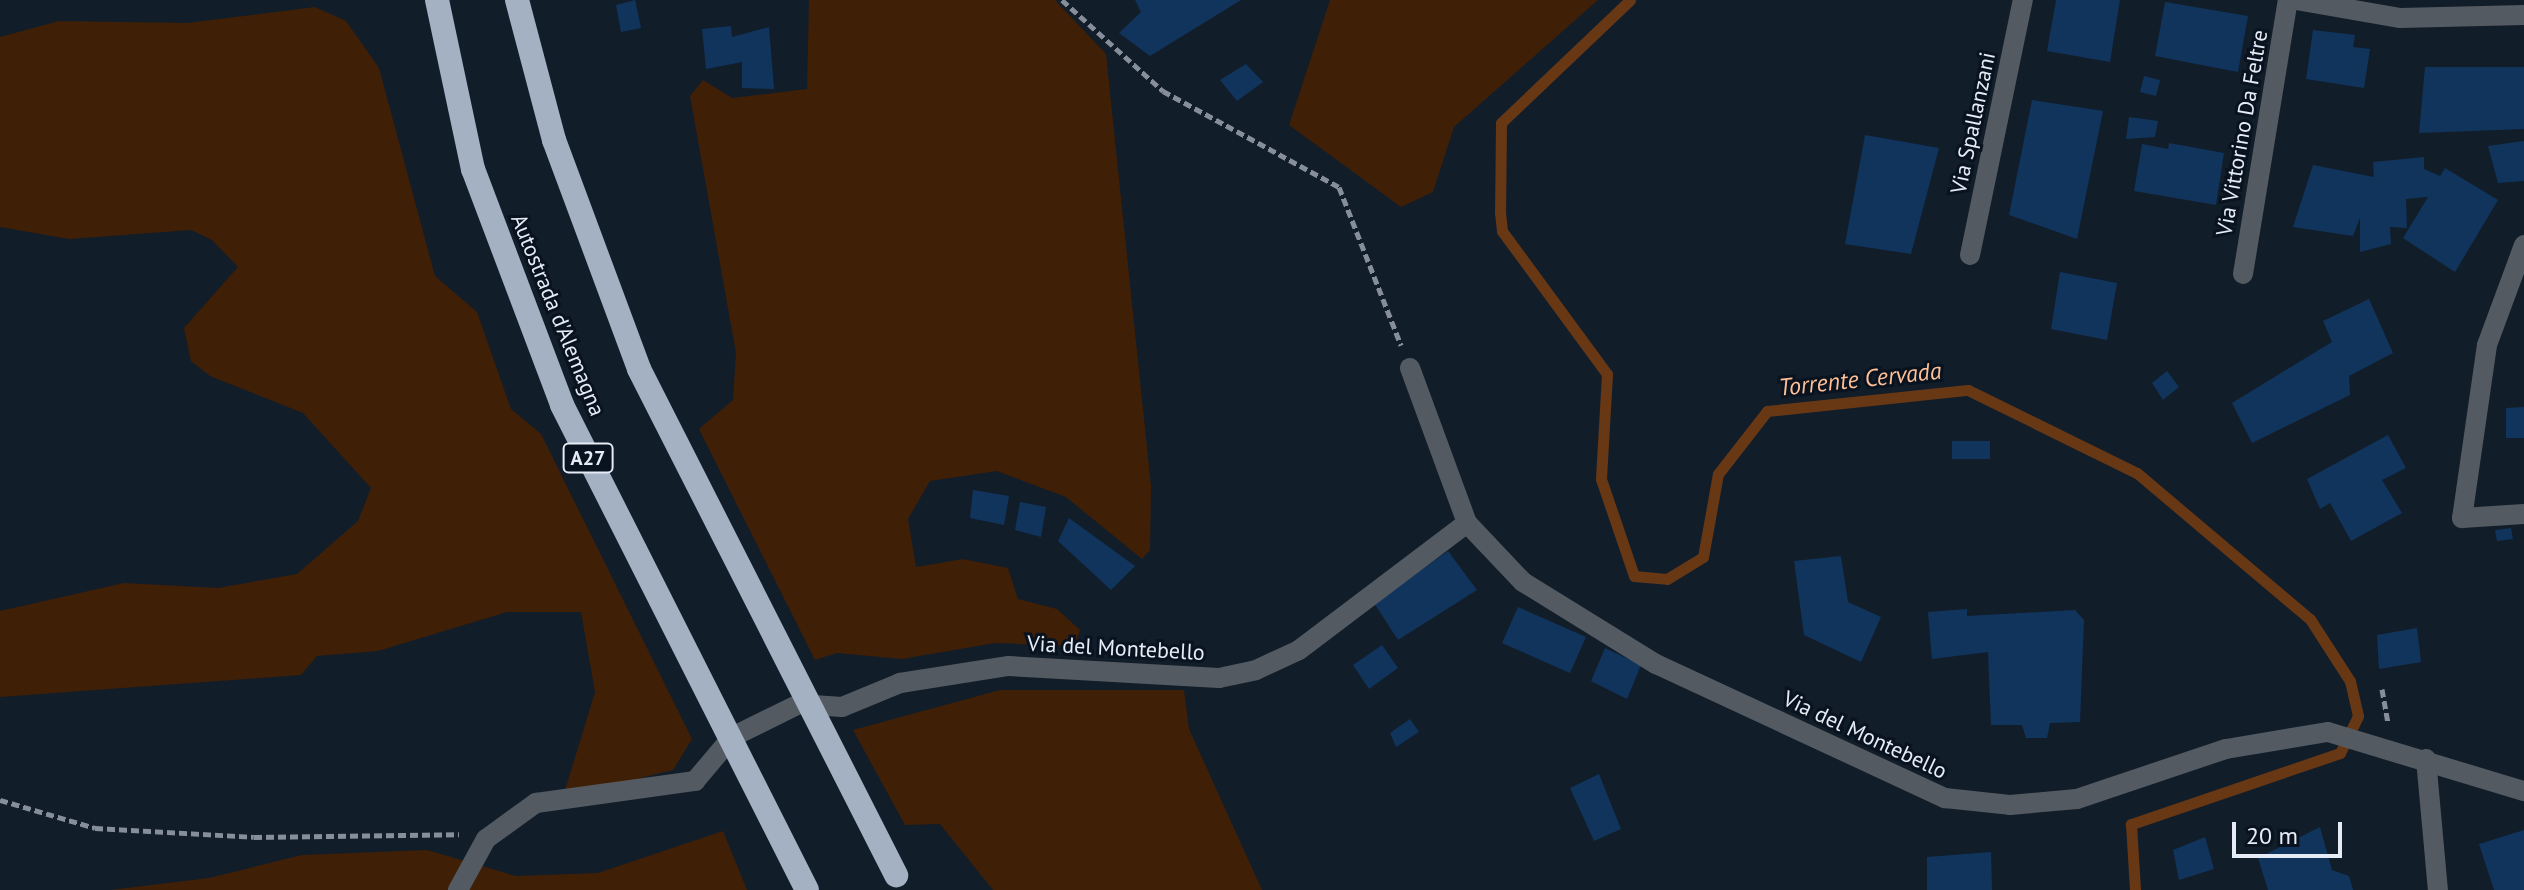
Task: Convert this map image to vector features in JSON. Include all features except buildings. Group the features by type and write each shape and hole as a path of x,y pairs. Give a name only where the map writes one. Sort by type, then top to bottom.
{"highway":[{"name":"Autostrada d'Alemagna","path":"437,0 473,169 562,405 807,890"},
{"path":"517,0 554,140 639,369 896,875"}],"street":[{"name":"Via Spallanzani","path":"1970,255 2023,0"},
{"name":"Via Vittorino Da Feltre","path":"2243,274 2288,0"},
{"path":"2296,0 2400,18 2524,15"},
{"path":"2524,245 2487,345 2462,518 2524,514"},
{"name":"Via del Montebello","path":"1410,368 1467,523 1523,582 1656,664 1945,798 2010,805 2077,799 2226,749 2328,732 2524,791"},
{"name":"Via del Montebello","path":"458,890 486,839 536,803 695,781 732,737 799,704 842,707 900,683 1009,666 1219,678 1256,670 1299,650 1467,523"},
{"path":"2426,759 2438,890"}],"path":[{"path":"1062,0 1163,91 1339,187 1410,368"},
{"path":"0,800 95,828 486,839"}],"shaded area":[{"path":"809,0 1055,0 1106,54 1151,486 1150,550 1142,559 1066,497 997,471 930,481 908,519 916,567 963,559 1008,568 1018,599 1057,609 1080,630 1075,646 995,643 902,659 837,653 815,660 699,429 733,400 736,353 690,96 703,80 732,98 807,89"},
{"path":"1330,0 1598,0 1454,127 1433,192 1401,207 1289,125"},
{"path":"315,7 346,21 379,68 435,276 477,312 511,409 541,434 692,739 673,770 563,797 595,692 581,612 507,612 378,651 317,656 301,675 0,697 0,611 124,583 218,588 297,574 358,521 371,488 303,413 210,376 191,361 184,328 238,267 212,240 191,230 69,239 0,227 0,37 59,21 187,23"},
{"path":"1000,690 1184,690 1189,729 1262,890 993,890 940,824 905,825 853,730"},
{"path":"723,831 747,890 110,890 209,878 302,855 427,850 516,876 598,873"}],"waterway":[{"name":"Torrente Cervada","path":"1630,0 1501,123 1500,212 1502,231 1607,374 1601,479 1634,576 1667,579 1703,557 1718,474 1767,411 1968,390 2137,473 2310,619 2350,681 2358,716 2340,753 2131,824 2135,890"}]}
